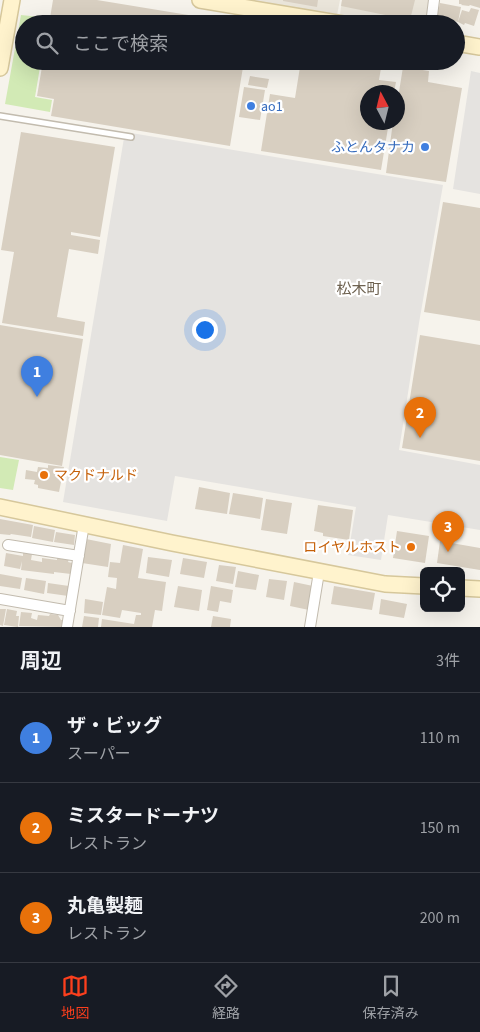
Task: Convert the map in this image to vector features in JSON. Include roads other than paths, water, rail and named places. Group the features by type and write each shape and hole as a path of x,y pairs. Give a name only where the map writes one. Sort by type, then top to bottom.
{"street":[{"path":"0,68 12,0"},
{"path":"200,0 244,4 298,15"},
{"path":"432,15 434,0"},
{"path":"465,44 480,47"},
{"path":"0,507 319,572 385,584 420,586"},
{"path":"67,627 84,524"},
{"path":"8,545 79,556"},
{"path":"310,627 319,572"},
{"path":"465,588 480,589"},
{"path":"0,599 70,611"}],"lane":[{"path":"0,116 131,137"}],"place":[{"name":"ao1","path":"251,106"},
{"name":"ふとんタナカ","path":"425,147"},
{"name":"ザ・ビッグ","path":"37,397"},
{"name":"ミスタードーナツ","path":"420,438"},
{"name":"マクドナルド","path":"44,475"},
{"name":"ロイヤルホスト","path":"411,547"},
{"name":"丸亀製麺","path":"448,552"}],"district":[{"name":"松木町","path":"359,289"}]}
